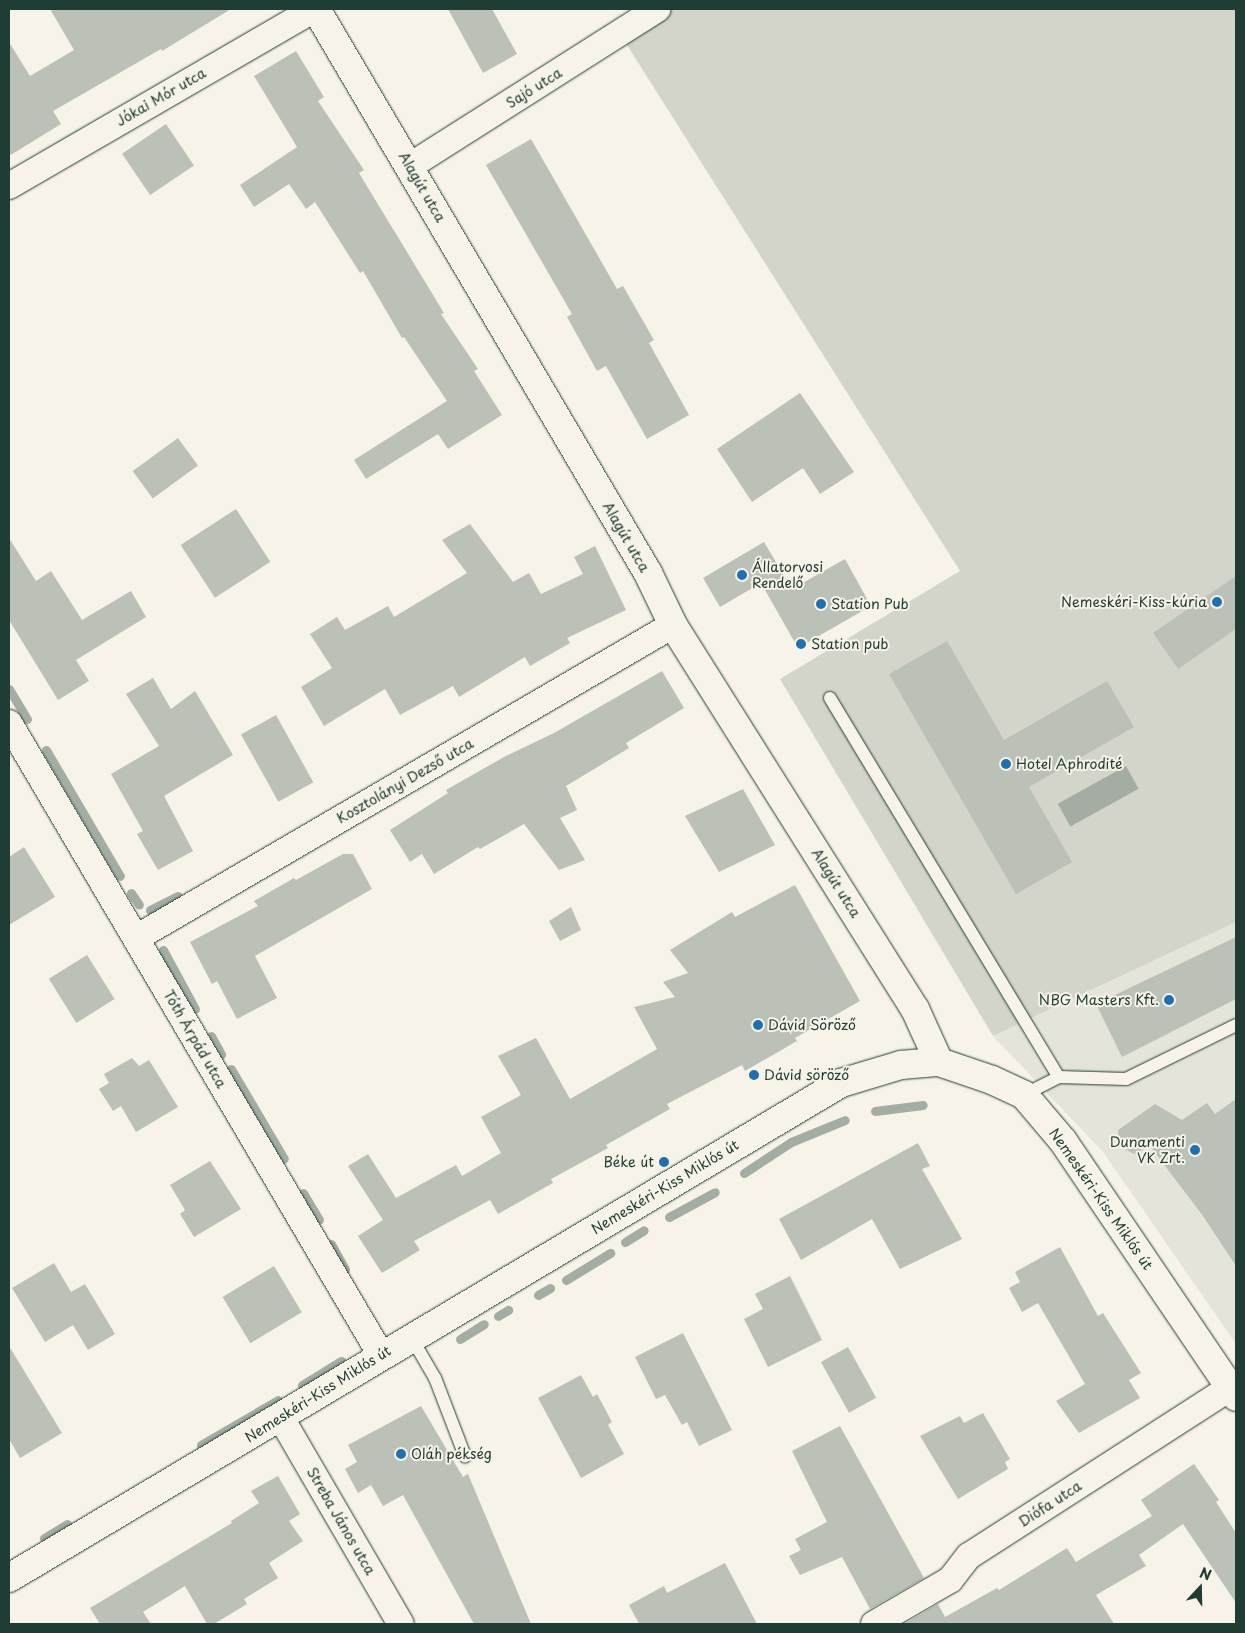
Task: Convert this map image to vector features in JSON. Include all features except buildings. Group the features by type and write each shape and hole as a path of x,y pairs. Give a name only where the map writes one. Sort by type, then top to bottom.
{"street":[{"name":"Alagút utca","path":"315,9 410,166 648,573 673,625 911,1002 939,1062"},
{"name":"Jókai Mór utca","path":"9,186 315,9"},
{"name":"Sajó utca","path":"410,166 647,12"},
{"name":"Kosztolányi Dezső utca","path":"136,938 673,625"},
{"name":"Tóth Árpád utca","path":"9,723 381,1355"},
{"name":"Nemeskéri-Kiss Miklós út","path":"9,1578 281,1418 411,1337 841,1083 901,1065 939,1062 992,1080 1024,1095 1063,1141 1233,1392"},
{"name":"Diófa utca","path":"874,1624 950,1580 969,1556 1233,1392"},
{"name":"Streba János utca","path":"281,1418 401,1624"}],"lane":[{"path":"830,698 1059,1077"},
{"path":"1024,1095 1059,1077 1126,1079 1236,1025"},
{"path":"411,1337 435,1378 465,1456"}],"shaded area":[{"path":"658,9 1236,9 1236,922 993,1036 780,679 960,571 620,34"},
{"path":"1126,766 1139,789 1070,827 1058,804"},
{"path":"1236,922 1236,1344 1103,1152 993,1036"}],"waterway":[{"path":"9,689 27,719"},
{"path":"46,750 120,876"},
{"path":"131,893 139,905"},
{"path":"150,910 178,896"},
{"path":"163,950 195,1009"},
{"path":"211,1036 221,1054"},
{"path":"231,1069 284,1159"},
{"path":"875,1111 923,1105"},
{"path":"744,1173 791,1142 845,1120"},
{"path":"669,1217 715,1192"},
{"path":"303,1193 319,1220"},
{"path":"625,1242 644,1230"},
{"path":"331,1244 345,1269"},
{"path":"566,1280 610,1253"},
{"path":"538,1295 550,1288"},
{"path":"498,1316 508,1310"},
{"path":"460,1339 484,1324"},
{"path":"302,1385 341,1361"},
{"path":"201,1445 278,1400"},
{"path":"44,1538 67,1524"}],"place":[{"name":"Állatorvosi Rendelő","path":"742,575"},
{"name":"Nemeskéri-Kiss-kúria","path":"1217,602"},
{"name":"Station Pub","path":"821,604"},
{"name":"Station pub","path":"801,644"},
{"name":"Hotel Aphrodité","path":"1006,764"},
{"name":"NBG Masters Kft.","path":"1169,1000"},
{"name":"Dávid Söröző","path":"758,1025"},
{"name":"Dávid söröző","path":"754,1075"},
{"name":"Dunamenti VK Zrt.","path":"1195,1150"},
{"name":"Béke út","path":"664,1162"},
{"name":"Oláh pékség","path":"401,1454"}]}
